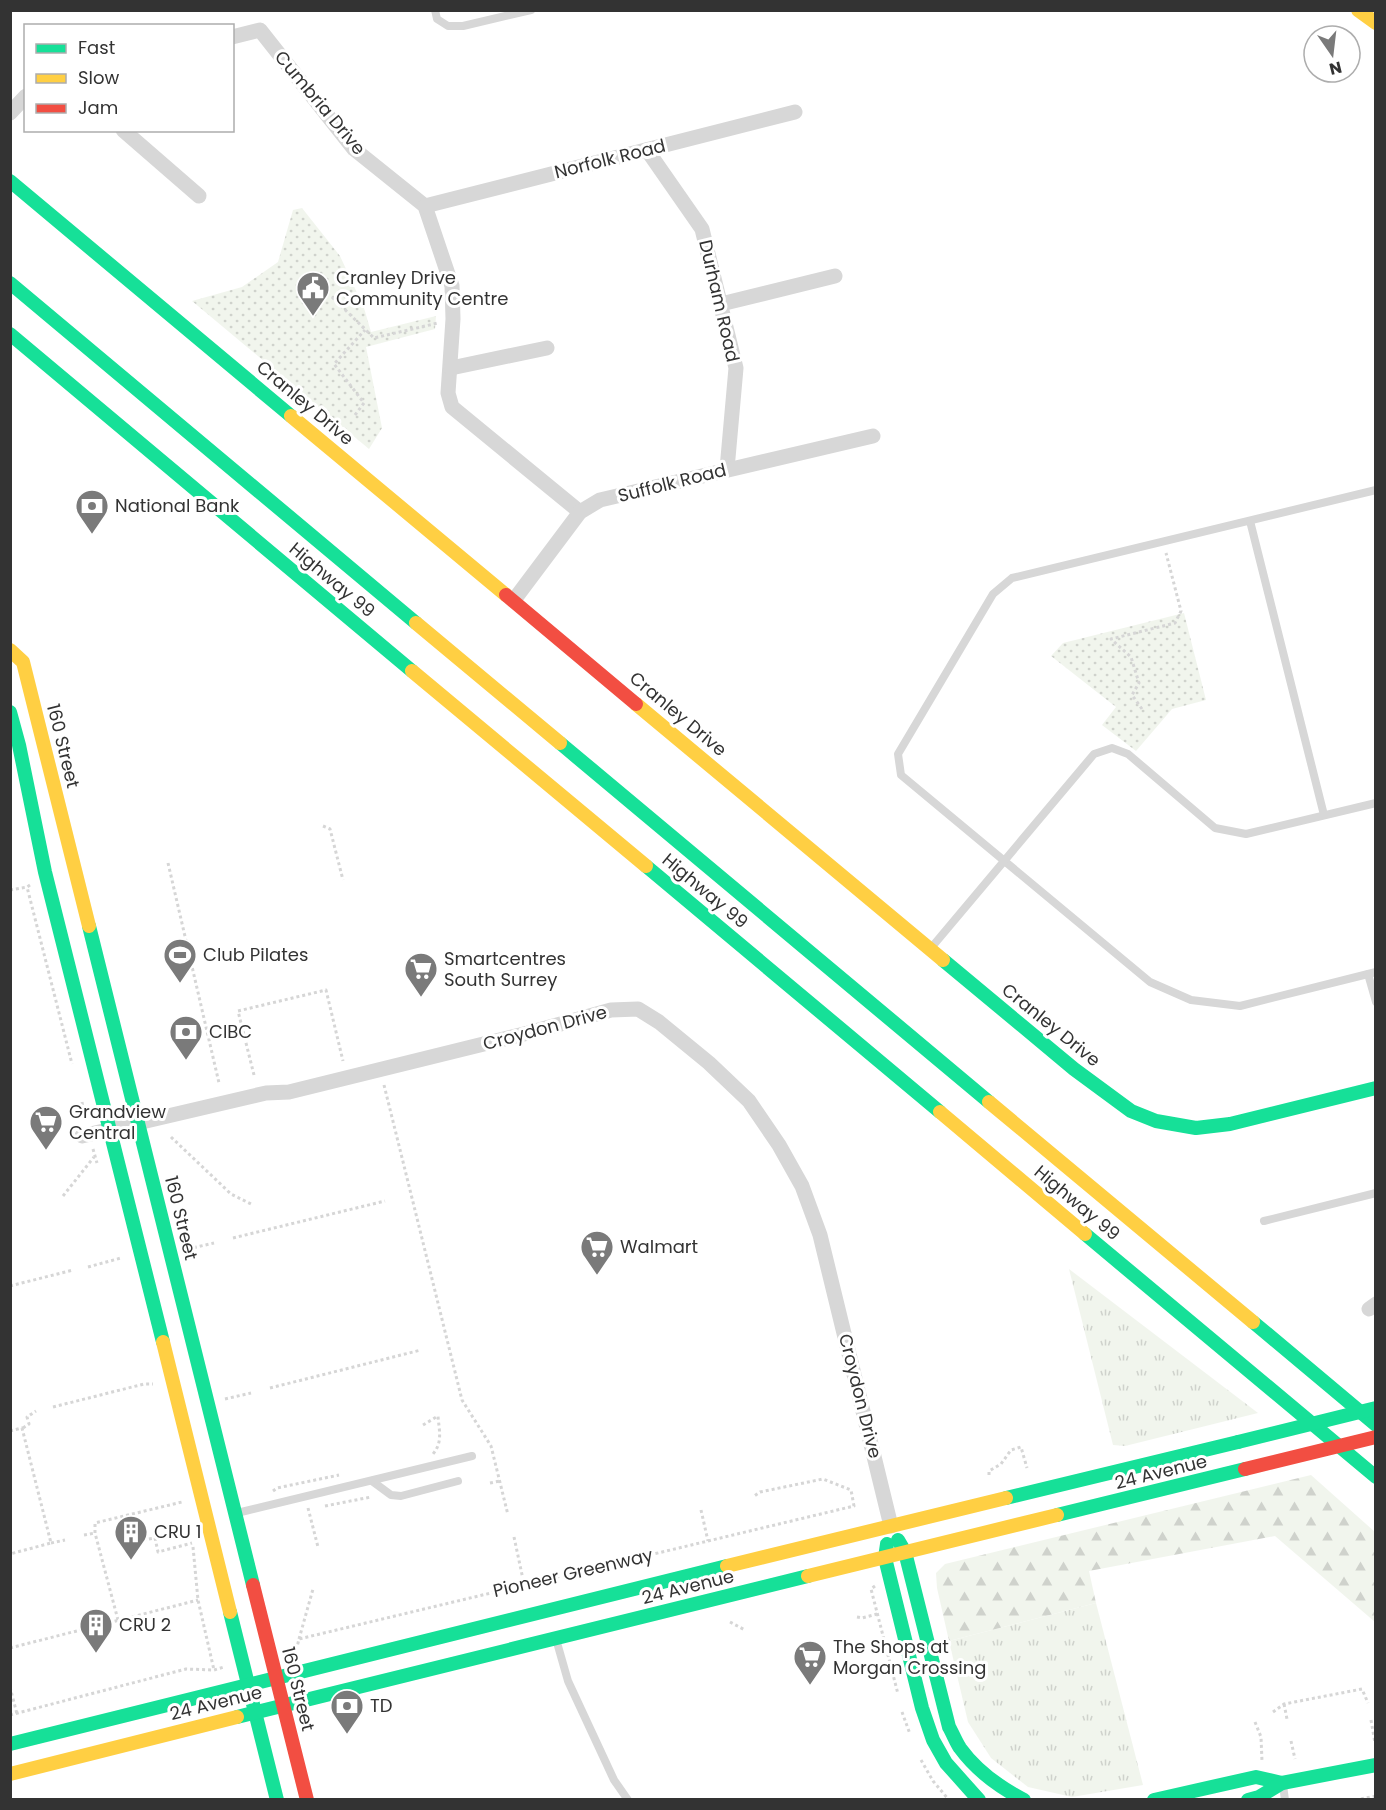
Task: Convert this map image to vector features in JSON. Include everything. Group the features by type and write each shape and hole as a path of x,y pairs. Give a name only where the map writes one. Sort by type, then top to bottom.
{"main road":[{"path":"1358,10 1376,23"},
{"name":"Cranley Drive","path":"10,181 1074,1069 1131,1111 1156,1122 1196,1128 1230,1124 1376,1088"},
{"name":"Highway 99","path":"10,283 1376,1425"},
{"name":"Highway 99","path":"10,334 1376,1477"},
{"name":"160 Street","path":"10,650 24,662 307,1800"},
{"path":"10,712 45,872 277,1800"},
{"name":"24 Avenue","path":"10,1744 616,1593 1376,1408"},
{"name":"24 Avenue","path":"10,1774 1376,1437"},
{"name":"Croydon Drive","path":"891,1526 905,1552 949,1727 961,1749 991,1778 1024,1800"},
{"name":"Croydon Drive","path":"891,1526 885,1557 922,1708 933,1740 946,1763 979,1800"},
{"path":"555,1638 565,1623 616,1593"},
{"path":"1248,1800 1259,1797 1282,1783 1376,1765"},
{"path":"1154,1800 1256,1777 1282,1783"}],"street":[{"name":"Cumbria Drive","path":"234,36 260,30 354,149 425,206"},
{"path":"10,113 24,98"},
{"name":"Norfolk Road","path":"425,206 795,112"},
{"path":"125,132 199,196"},
{"name":"Durham Road","path":"647,150 702,229 721,304 736,368 727,469"},
{"path":"425,206 452,286 451,368 448,393 452,407 580,512"},
{"path":"721,304 835,276"},
{"path":"451,368 547,348"},
{"name":"Suffolk Road","path":"514,600 580,512 600,500 873,436"},
{"name":"Croydon Drive","path":"82,1136 266,1093 289,1092 528,1033 611,1010 638,1009 667,1029 709,1064 748,1101 779,1145 802,1186 820,1235 891,1526"}],"lane":[{"path":"435,10 437,19 448,26 463,26 531,10"},
{"path":"1376,490 1012,578 993,594 898,754 901,776 1150,982 1191,1000 1240,1006 1372,973 1376,1002"},
{"path":"1250,520 1324,815"},
{"path":"931,948 1094,754 1113,748 1128,754 1215,828 1246,834 1376,803"},
{"path":"1264,1221 1376,1193"},
{"path":"236,1514 472,1456"},
{"path":"372,1480 391,1495 401,1496 458,1481"},
{"path":"555,1638 568,1681 614,1780 628,1800"},
{"path":"1282,1783 1285,1800"}],"path":[{"path":"332,297 374,338 440,322"},
{"path":"355,415 364,402 334,364 365,330"},
{"path":"1142,709 1132,695 1139,683 1131,657 1111,639 1175,623 1181,611 1166,553"},
{"path":"323,826 330,829 344,880"},
{"path":"168,863 219,1083"},
{"path":"10,890 27,887"},
{"path":"254,1075 238,1011 326,990 343,1061"},
{"path":"384,1085 446,1345 462,1400 491,1446 508,1515"},
{"path":"171,1137 231,1194 251,1204"},
{"path":"63,1196 95,1156"},
{"path":"233,1238 385,1201"},
{"path":"188,1249 214,1243"},
{"path":"88,1267 121,1258"},
{"path":"10,1286 73,1270"},
{"path":"270,1388 421,1350"},
{"path":"53,1407 152,1383 155,1395"},
{"path":"225,1399 251,1393"},
{"path":"10,1431 29,1424 27,1417 36,1411"},
{"path":"423,1425 438,1416 441,1438 438,1448 432,1454"},
{"path":"22,1428 51,1543"},
{"path":"989,1475 989,1471 1006,1459 1011,1450 1021,1447 1027,1468"},
{"path":"272,1492 277,1488 341,1475"},
{"name":"Pioneer Greenway","path":"299,1639 854,1506 851,1490 823,1479 760,1492 753,1497"},
{"path":"490,1483 500,1481"},
{"path":"319,1507 369,1496 379,1499"},
{"path":"118,1620 95,1533 95,1524 182,1502 184,1512"},
{"path":"297,1510 308,1508 318,1547"},
{"path":"701,1510 708,1540"},
{"path":"84,1535 95,1533"},
{"path":"10,1715 186,1669 214,1670 198,1600 189,1533"},
{"path":"514,1537 524,1584"},
{"path":"142,1540 154,1538 158,1552 192,1543"},
{"path":"10,1554 65,1540"},
{"path":"297,1647 313,1589"},
{"path":"10,1648 198,1600"},
{"path":"857,1617 877,1614"},
{"path":"730,1622 745,1630"},
{"path":"10,1687 17,1714"},
{"path":"1273,1712 1284,1704 1362,1689 1368,1703"},
{"path":"1284,1704 1287,1719"},
{"path":"1371,1720 1375,1743"},
{"path":"1255,1722 1261,1737 1262,1764"},
{"path":"1291,1741 1295,1759"},
{"path":"1355,1800 1376,1796"}],"green space":[{"path":"302,208 340,256 364,308 371,332 436,316 435,329 366,347 382,428 369,449 192,301 242,287 278,262 293,210"},
{"path":"1184,613 1206,700 1172,709 1136,751 1102,725 1116,707 1051,656 1063,643"},
{"path":"1069,1269 1258,1413 1125,1446 1113,1445"},
{"path":"1311,1475 1375,1532 1375,1622 1275,1536 1089,1571 1096,1603 949,1641 937,1588 936,1573 945,1564"},
{"path":"1096,1603 1143,1785 1072,1797 1028,1787 991,1758 968,1722 949,1641"}],"traffic: fast":[{"path":"10,181 291,416"},
{"path":"10,283 416,623"},
{"path":"10,334 412,671"},
{"path":"10,712 45,872 163,1342"},
{"path":"560,743 989,1102"},
{"path":"646,866 940,1112"},
{"path":"89,926 253,1585"},
{"path":"943,960 1074,1069 1131,1111 1156,1121 1196,1128 1230,1124 1376,1088"},
{"path":"1085,1234 1376,1477"},
{"path":"1253,1322 1376,1425"},
{"path":"1238,1442 1376,1408"},
{"path":"1006,1498 1238,1442"},
{"path":"1057,1515 1245,1469"},
{"path":"898,1540 905,1552 949,1727 960,1748 981,1771 1024,1800"},
{"path":"887,1544 885,1558 922,1708 933,1740 946,1763 979,1800"},
{"path":"10,1744 727,1566"},
{"path":"237,1717 808,1576"},
{"path":"230,1612 277,1800"},
{"path":"1248,1800 1259,1797 1282,1783 1376,1765"},
{"path":"1154,1800 1256,1777 1282,1783"}],"traffic: slow":[{"path":"1358,10 1376,23"},
{"path":"291,416 506,595"},
{"path":"416,623 560,743"},
{"path":"10,650 23,662 89,926"},
{"path":"412,671 646,866"},
{"path":"636,704 943,960"},
{"path":"989,1102 1253,1322"},
{"path":"940,1112 1085,1234"},
{"path":"163,1342 230,1612"},
{"path":"727,1566 1006,1498"},
{"path":"808,1576 1057,1515"},
{"path":"10,1774 237,1717"}],"traffic: jam":[{"path":"506,595 636,704"},
{"path":"1245,1469 1376,1437"},
{"path":"253,1585 307,1800"}],"place":[{"name":"Cranley Drive Community Centre","path":"313,317"},
{"name":"National Bank","path":"92,535"},
{"name":"Club Pilates","path":"180,984"},
{"name":"Smartcentres South Surrey","path":"421,998"},
{"name":"CIBC","path":"186,1061"},
{"name":"Grandview Central","path":"46,1151"},
{"name":"Walmart","path":"597,1276"},
{"name":"CRU 1","path":"131,1561"},
{"name":"CRU 2","path":"96,1654"},
{"name":"The Shops at Morgan Crossing","path":"810,1686"},
{"name":"TD","path":"347,1735"}]}
